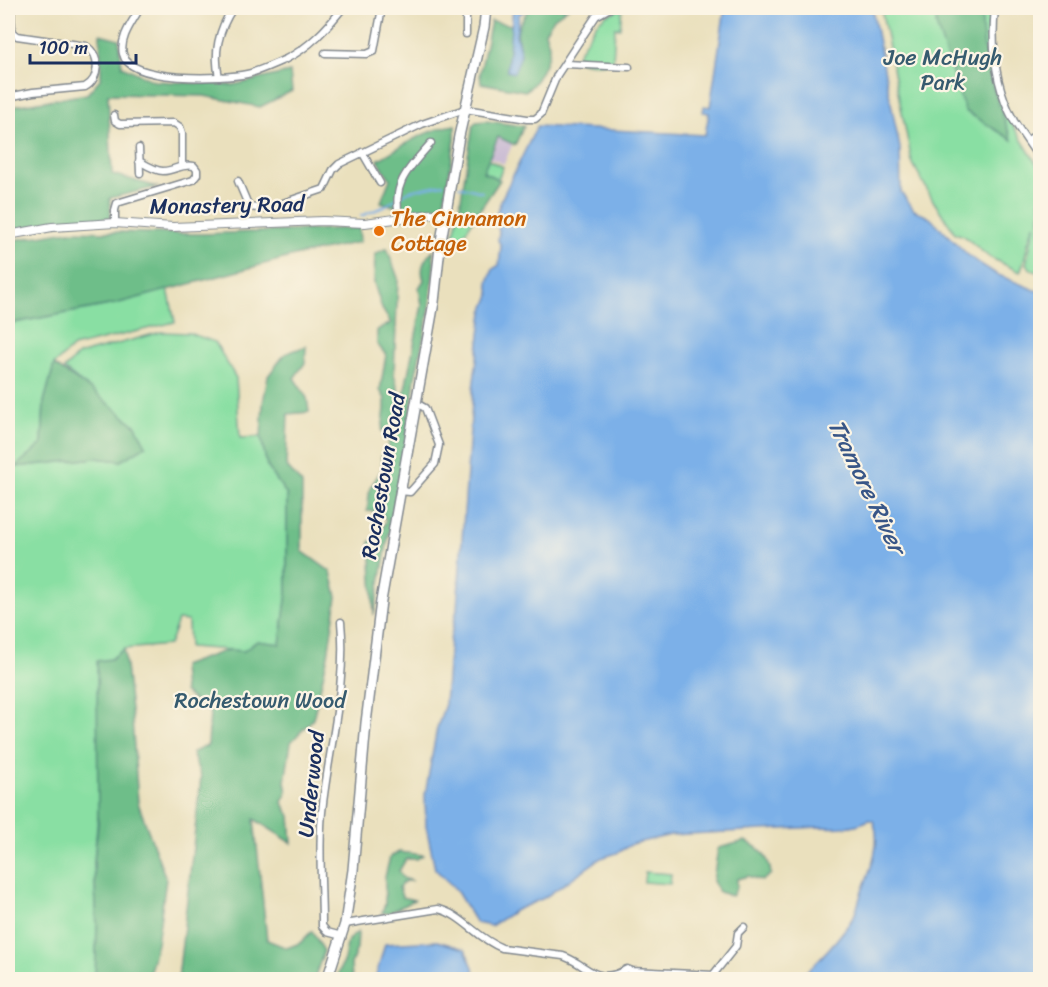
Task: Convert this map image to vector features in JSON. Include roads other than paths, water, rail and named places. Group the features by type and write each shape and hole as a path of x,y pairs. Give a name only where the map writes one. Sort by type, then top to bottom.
{"main road":[{"path":"446,215 486,8"},
{"name":"Rochestown Road","path":"342,936 353,870 366,723 381,601 434,302 446,215"},
{"path":"327,980 342,936"}],"street":[{"path":"8,98 33,92 77,89 89,85 97,68 96,58 90,49 76,44 17,36 10,33 11,8"},
{"path":"140,8 122,42 123,56 129,64 156,75 219,77 248,74 288,58 311,44 344,8"},
{"path":"219,77 217,44 221,30 233,8"},
{"path":"325,53 367,54 374,51 382,8"},
{"path":"466,8 466,34"},
{"path":"238,181 249,207 265,209 324,189 333,170 339,164 422,124 465,109 535,119 541,114 557,75 591,22 610,8"},
{"path":"995,8 993,45 998,80 1014,121 1041,160"},
{"path":"566,64 629,67"},
{"path":"114,115 115,121 120,124 174,123 180,127 182,165"},
{"path":"1028,140 1041,132"},
{"path":"400,219 397,204 404,173 431,143"},
{"path":"139,148 140,173"},
{"path":"362,152 380,183"},
{"path":"115,223 117,203 193,180 197,175 194,166 182,165 166,172 159,171 140,161"},
{"name":"Monastery Road","path":"8,235 52,227 115,223 173,227 323,221 365,224 432,214 446,215"},
{"path":"399,491 410,492 435,464 438,445 425,408 416,403"},
{"name":"Underwood","path":"341,622 343,638 337,709 321,829 322,927 327,932 342,936"},
{"path":"345,924 438,909 450,913 493,945 563,956 571,959 593,976 604,979 618,976 627,969 713,975 736,946 738,933 744,927"}],"water":[{"path":"513,8 528,8 519,15 516,35 521,55 514,73 507,71"},
{"name":"Tramore River","path":"725,8 872,8 900,148 901,192 914,210 930,218 970,257 996,274 1040,292 1040,979 798,979 813,966 854,916 876,848 876,830 873,821 869,820 845,827 671,835 632,844 617,853 601,858 544,898 516,910 491,926 476,923 456,890 435,869 426,826 425,795 437,728 445,704 450,640 457,609 473,389 483,312 490,295 488,282 493,269 499,265 501,246 498,240 496,215 501,200 537,126 705,135 709,113 703,112 704,106 710,107"},
{"path":"437,941 465,949 475,972 473,978 442,979 424,976 422,979 375,979 385,944"}],"waterway":[{"path":"361,216 383,207 409,191 443,184"},
{"path":"459,186 482,192"}],"place":[{"name":"The Cinnamon Cottage","path":"379,231"}],"park label":[{"name":"Joe McHugh Park","path":"943,70"},
{"name":"Rochestown Wood","path":"260,700"}]}
